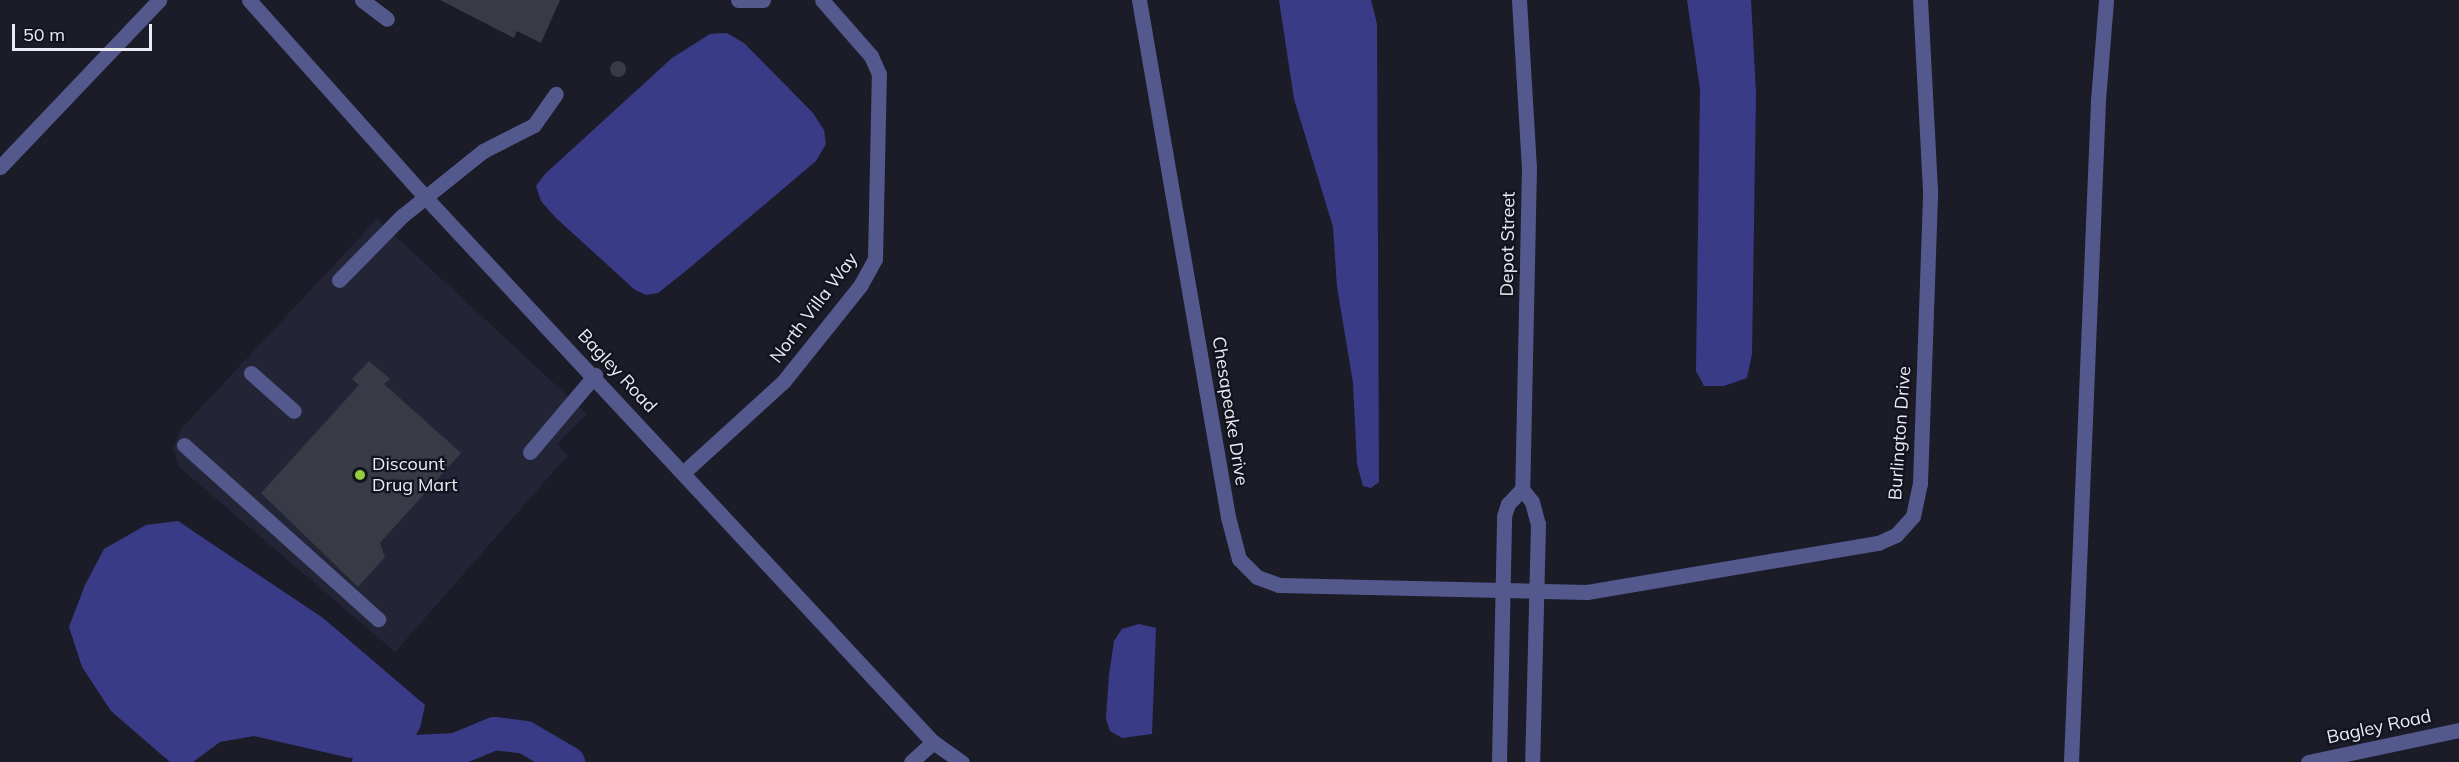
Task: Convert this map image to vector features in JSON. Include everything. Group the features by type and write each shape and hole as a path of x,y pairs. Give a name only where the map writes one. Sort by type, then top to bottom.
{"street":[{"path":"0,167 159,0"},
{"name":"Bagley Road","path":"249,0 426,198 595,375 933,742 962,762"},
{"path":"362,0 387,19"},
{"path":"738,0 763,0"},
{"name":"North Villa Way","path":"684,472 783,382 860,286 875,259 879,74 871,56 822,0"},
{"name":"Chesapeake Drive","path":"1139,0 1232,539 1239,559 1257,577 1279,585 1502,590"},
{"name":"Depot Street","path":"1519,0 1529,167 1522,489 1532,502 1537,518 1532,762"},
{"name":"Burlington Drive","path":"1502,590 1623,589 1878,543 1896,535 1913,516 1920,483 1930,190 1920,0"},
{"path":"2071,762 2098,100 2106,0"},
{"path":"339,280 402,216 483,151 534,125 556,94"},
{"path":"251,374 294,411"},
{"path":"530,452 595,375"},
{"path":"184,444 378,618"},
{"path":"1499,762 1504,516 1508,504 1522,489"},
{"name":"Bagley Road","path":"2308,762 2459,730"},
{"path":"911,762 933,742"}],"shaded area":[{"path":"1279,0 1371,0 1377,24 1379,482 1371,488 1363,486 1357,464 1353,383 1337,287 1333,227 1294,99"},
{"path":"1687,0 1751,0 1756,92 1752,354 1747,378 1724,386 1704,386 1696,371 1700,89"},
{"path":"727,33 744,43 813,113 824,130 826,144 816,161 687,270 658,293 646,295 635,290 555,217 541,201 536,186 545,174 672,58 710,34"},
{"path":"377,219 587,414 557,444 568,455 395,652 179,467 173,448 181,429"},
{"path":"178,521 323,618 425,705 420,728 409,746 350,758 254,736 220,742 193,762 170,762 111,711 82,667 69,627 85,585 104,549 146,525"},
{"path":"1139,624 1156,628 1152,734 1122,738 1110,731 1106,719 1114,641 1122,629"}],"building":[{"path":"440,0 560,0 541,43 517,31 514,38"},
{"path":"618,61 624,63 626,69 624,75 618,77 612,75 610,69 612,63"},
{"path":"369,361 390,379 384,384 461,453 380,543 385,557 358,587 261,493 359,385 352,379"}],"waterway":[{"path":"368,762 412,751 455,749 494,733 525,737 568,762"}],"place":[{"name":"Discount Drug Mart","path":"360,475"}]}
